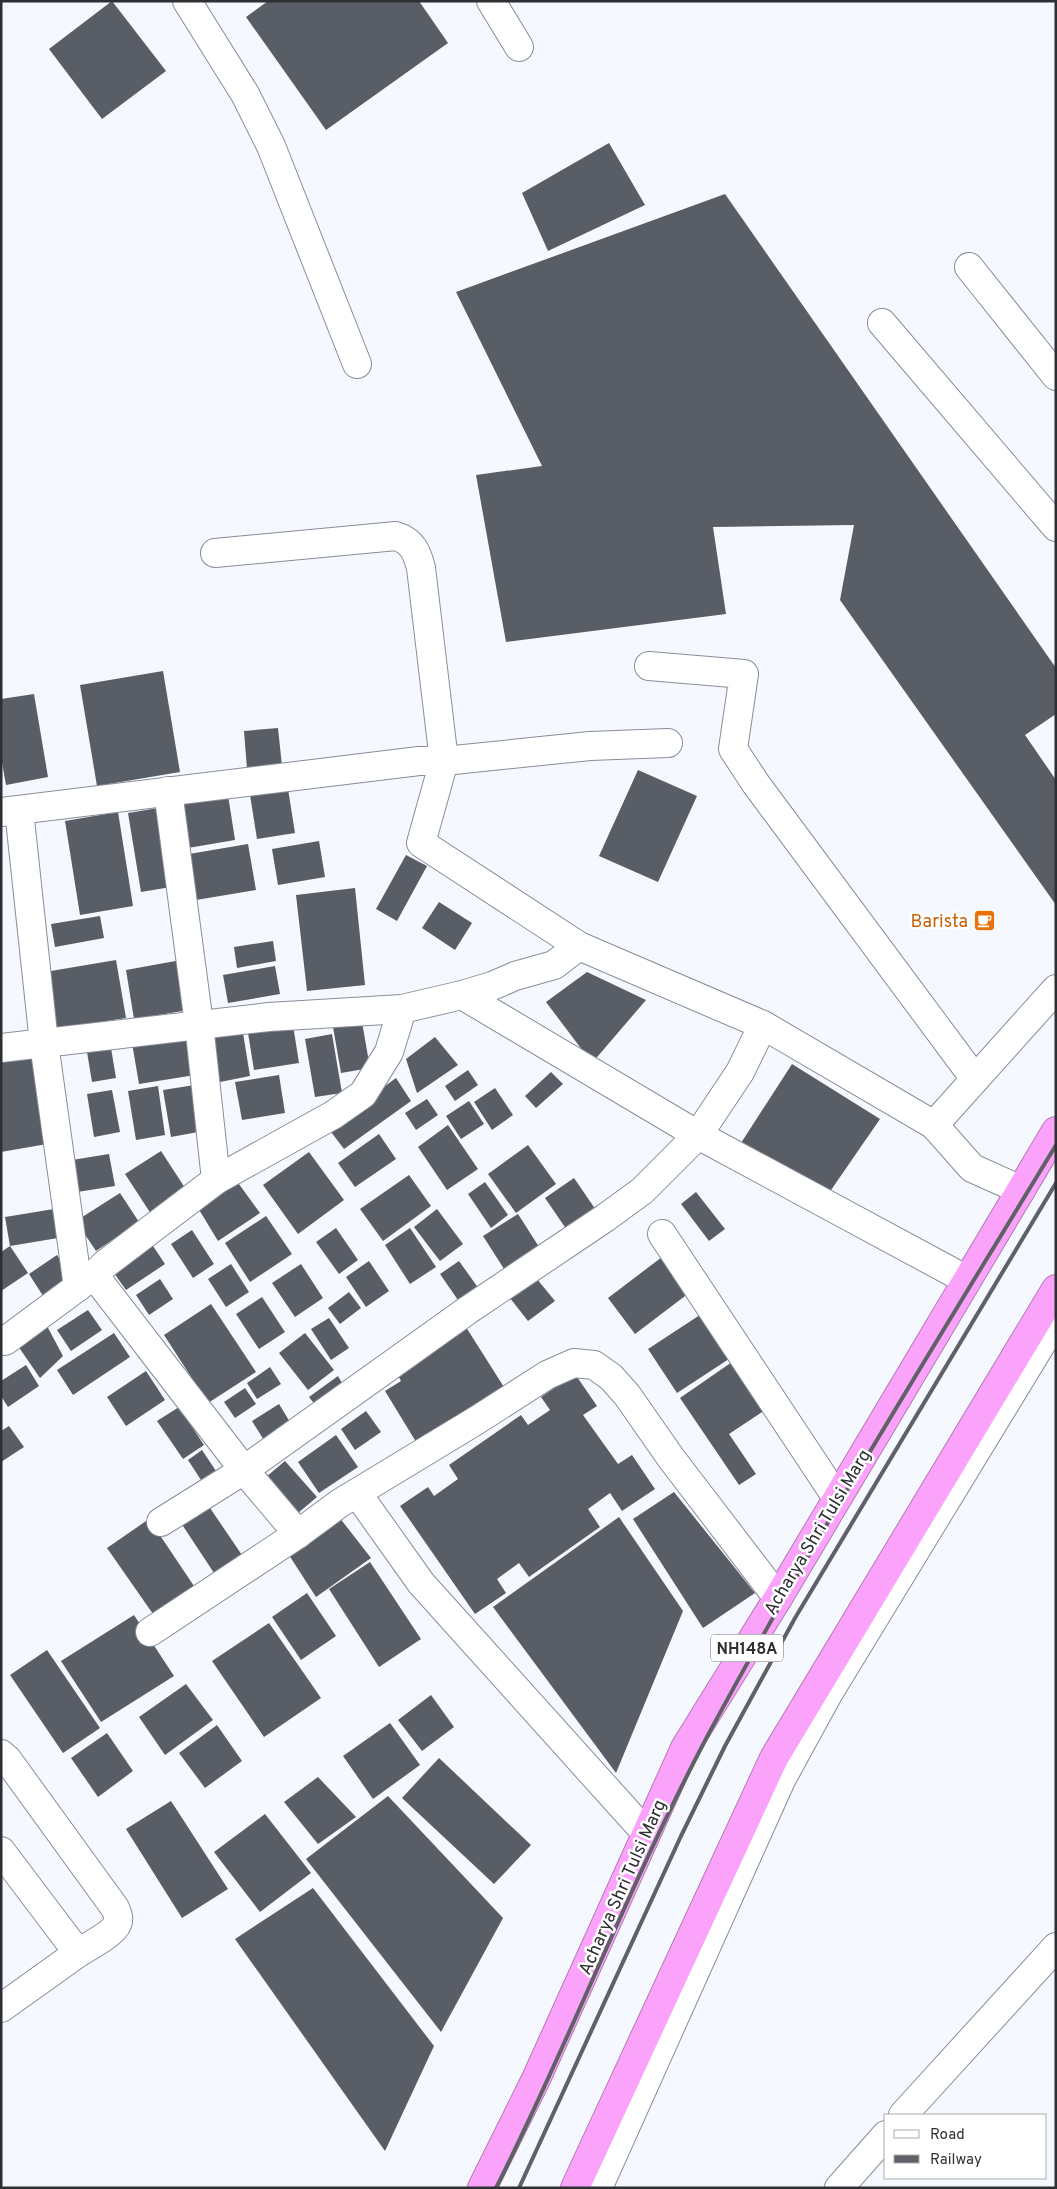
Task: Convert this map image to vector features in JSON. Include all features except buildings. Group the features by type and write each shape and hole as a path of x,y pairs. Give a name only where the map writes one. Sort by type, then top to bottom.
{"highway":[{"name":"Acharya Shri Tulsi Marg","path":"482,2188 536,2080 684,1748 778,1598 1056,1131"},
{"path":"575,2188 774,1758 1056,1289"}],"street":[{"path":"187,1 245,94 271,146 358,364"},
{"path":"491,1 519,47"},
{"path":"969,266 1056,376"},
{"path":"882,323 1056,527"},
{"path":"215,553 396,536 407,540 418,554 421,568 444,761 421,843 579,946 763,1026 934,1126 972,1168 1021,1190"},
{"path":"648,666 744,674 733,749 756,784 976,1079"},
{"path":"298,1534 86,1281 44,1044 10,811 419,760 444,761 552,749 668,743"},
{"path":"168,790 199,1024 216,1180"},
{"path":"1,1048 199,1024 402,1008 462,995 554,965 579,946"},
{"path":"934,1126 1056,989"},
{"path":"462,995 698,1135 966,1280"},
{"path":"4,1341 86,1281 104,1265 216,1180 333,1115 363,1094 389,1052 402,1008"},
{"path":"161,1522 244,1470 468,1310 642,1191 698,1135 740,1072 763,1026"},
{"path":"662,1234 837,1498"},
{"path":"598,2188 780,1780 828,1694 1056,1320"},
{"path":"150,1632 357,1493 547,1375 574,1363 594,1365 611,1377 627,1395 671,1458 778,1598"},
{"path":"357,1493 421,1583 646,1833"},
{"path":"1,1754 7,1759 98,1885 118,1916 118,1923 113,1929 1,2008"},
{"path":"1,1851 78,1953"},
{"path":"904,2114 1056,1947"},
{"path":"840,2188 884,2137"}],"railway":[{"path":"496,2188 550,2075 626,1904 708,1735 834,1511 1056,1145"},
{"path":"519,2188 681,1836 725,1746 795,1618 1056,1183"}],"place":[{"name":"Barista","path":"984,921"}]}
